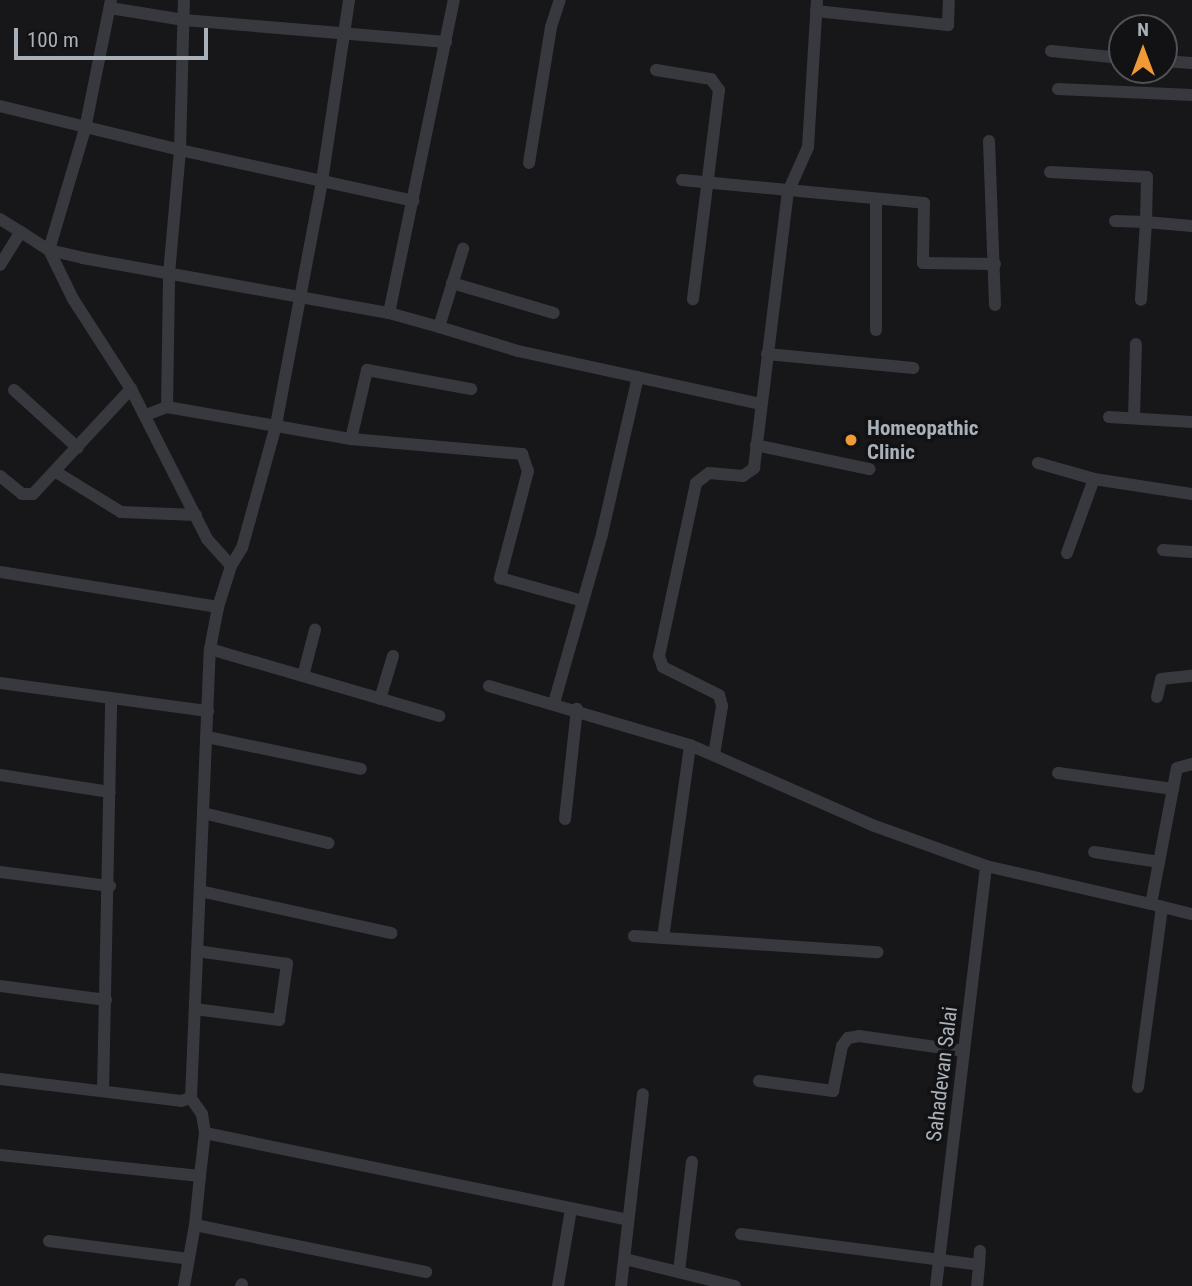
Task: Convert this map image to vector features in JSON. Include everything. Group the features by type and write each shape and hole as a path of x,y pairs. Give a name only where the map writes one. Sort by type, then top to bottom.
{"street":[{"path":"167,407 169,274 180,150 184,0"},
{"path":"184,1286 195,1225 205,1133 202,1114 191,1098 211,649 218,607 231,566 242,548 275,425 297,297 322,181 349,0"},
{"path":"388,313 414,201 454,0"},
{"path":"528,163 551,27 560,0"},
{"path":"714,755 722,706 719,695 663,667 659,656 696,483 709,473 749,474 756,445 788,191 808,147 816,6 948,25 949,0"},
{"path":"231,566 207,538 146,415 73,299 48,250 85,129 110,4 184,20 446,42"},
{"path":"1051,51 1108,57"},
{"path":"656,70 717,83 693,299"},
{"path":"1058,89 1192,95"},
{"path":"0,106 85,129 414,201"},
{"path":"989,141 995,305"},
{"path":"1050,172 1147,177 1141,300"},
{"path":"682,180 925,202 923,263 995,264"},
{"path":"876,199 876,330"},
{"path":"0,219 48,250 388,313 517,351 761,404"},
{"path":"1115,221 1192,226"},
{"path":"0,264 21,232"},
{"path":"439,327 463,249"},
{"path":"453,284 554,313"},
{"path":"1134,418 1136,344"},
{"path":"767,355 914,368"},
{"path":"351,439 367,370 471,388"},
{"path":"554,703 583,601 638,377"},
{"path":"0,476 22,494 33,494 131,388"},
{"path":"14,390 78,448"},
{"path":"146,415 167,407 351,439 522,454 528,471 500,578 583,601"},
{"path":"1109,417 1192,422"},
{"path":"756,445 869,469"},
{"path":"1038,463 1094,479 1192,494"},
{"path":"56,472 121,512 196,515"},
{"path":"1068,553 1094,479"},
{"path":"1163,550 1192,552"},
{"path":"0,572 218,607"},
{"path":"303,676 315,630"},
{"path":"211,649 439,716"},
{"path":"380,699 393,656"},
{"path":"1157,697 1161,679 1192,676"},
{"path":"0,683 208,711"},
{"path":"489,686 577,709 690,745 872,825 985,866 1192,915"},
{"path":"103,1091 110,886 111,699"},
{"path":"565,819 577,709"},
{"path":"207,737 362,769"},
{"path":"663,938 690,745"},
{"path":"1138,1087 1159,862 1177,768 1192,764"},
{"path":"1058,773 1173,789"},
{"path":"0,775 110,792"},
{"path":"203,813 328,843"},
{"path":"1094,852 1159,862"},
{"name":"Sahadevan Salai","path":"936,1286 985,866"},
{"path":"0,872 110,886"},
{"path":"200,891 391,933"},
{"path":"634,936 877,952"},
{"path":"195,1009 279,1020 287,964 197,951"},
{"path":"0,986 106,1000"},
{"path":"759,1081 833,1091 842,1046 859,1036 964,1051"},
{"path":"0,1079 181,1101 191,1098"},
{"path":"621,1286 643,1094"},
{"path":"205,1133 628,1220"},
{"path":"0,1155 200,1176"},
{"path":"679,1271 692,1162"},
{"path":"558,1286 571,1209"},
{"path":"195,1225 426,1272"},
{"path":"741,1234 979,1265"},
{"path":"49,1241 189,1259"},
{"path":"977,1286 981,1251"},
{"path":"625,1259 735,1286"}],"place":[{"name":"Homeopathic Clinic","path":"851,440"}]}
